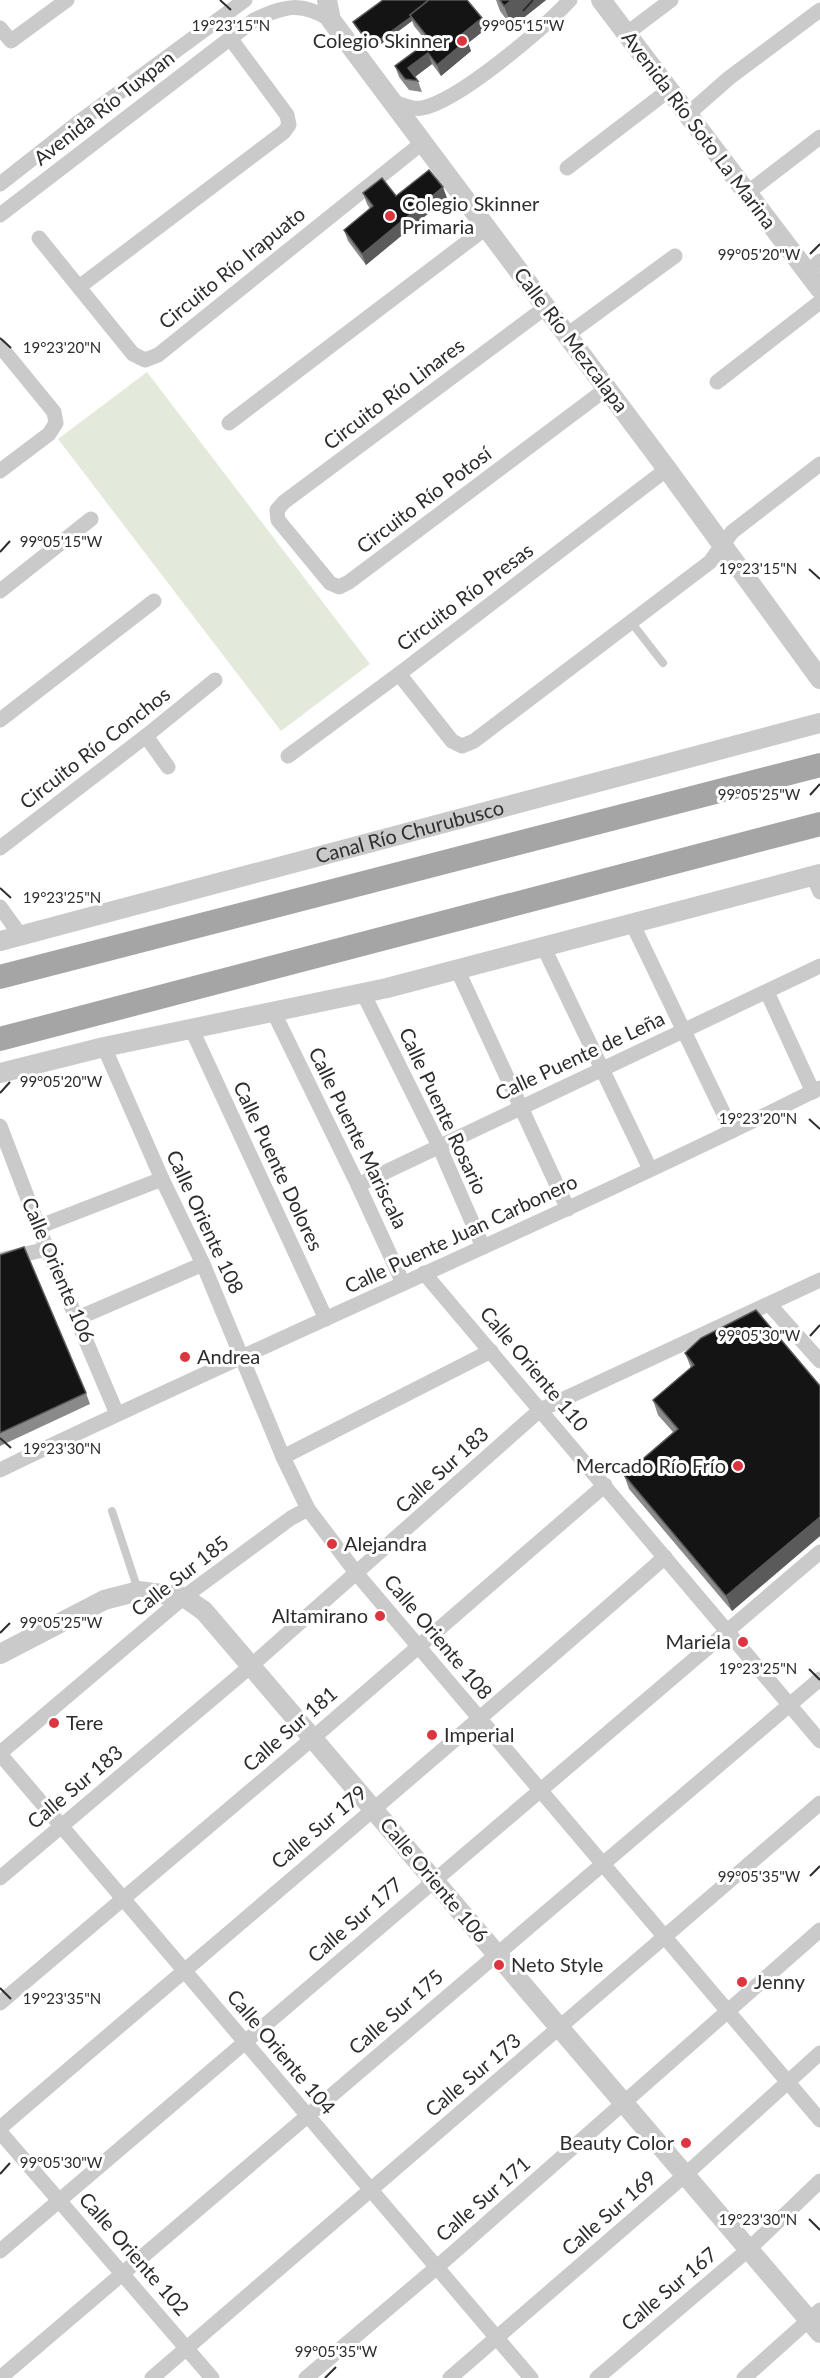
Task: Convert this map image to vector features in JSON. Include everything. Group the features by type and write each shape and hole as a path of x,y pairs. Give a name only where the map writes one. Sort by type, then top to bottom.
{"main road":[{"name":"Canal Río Churubusco","path":"0,977 820,765"},
{"path":"0,1039 820,824"}],"street":[{"path":"0,28 11,41 67,0"},
{"name":"Avenida Río Tuxpan","path":"0,184 79,122 245,0"},
{"name":"Calle Río Mezcalapa","path":"327,0 331,20 667,469 820,679"},
{"path":"391,101 419,109 439,104 463,89 548,23 570,0"},
{"name":"Avenida Río Soto La Marina","path":"601,0 747,193 814,267 820,288"},
{"path":"626,33 671,0"},
{"name":"Avenida Río Tuxpan","path":"0,215 254,20 280,8 299,7 315,10 331,20"},
{"path":"688,114 729,78 820,10"},
{"path":"79,287 284,132 289,125 287,115 230,38"},
{"path":"567,168 669,90"},
{"path":"747,193 820,137"},
{"name":"Circuito Río Irapuato","path":"39,238 133,354 145,360 158,354 422,143"},
{"path":"229,423 487,227"},
{"path":"567,335 675,256"},
{"path":"717,382 820,302"},
{"name":"Circuito Río Linares","path":"278,520 277,510 284,502 546,307"},
{"path":"0,346 54,412 56,423 49,434 0,471"},
{"name":"Circuito Río Potosí","path":"278,520 330,583 339,586 349,582 606,389"},
{"path":"399,674 452,741 462,746 474,741 710,562 732,532 820,464"},
{"name":"Circuito Río Presas","path":"288,756 667,469"},
{"path":"0,591 91,519"},
{"path":"0,720 154,601"},
{"name":"Circuito Río Conchos","path":"0,848 215,680"},
{"name":"Canal Río Churubusco","path":"0,941 820,723"},
{"path":"146,736 168,767"},
{"path":"0,1073 104,1047 363,993 632,923 818,881"},
{"path":"0,907 21,936"},
{"path":"632,923 732,1131"},
{"path":"543,946 650,1169"},
{"name":"Calle Puente de Leña","path":"358,1185 820,966"},
{"path":"457,969 567,1209"},
{"path":"767,992 816,1090"},
{"name":"Calle Puente Rosario","path":"363,993 439,1146 483,1247"},
{"name":"Calle Puente Mariscala","path":"274,1013 403,1283"},
{"name":"Calle Puente Dolores","path":"192,1030 326,1319"},
{"name":"Calle Oriente 108","path":"104,1047 162,1179 203,1264 308,1509 357,1574 820,2120"},
{"name":"Calle Puente Juan Carbonero","path":"0,1470 117,1414 567,1209 816,1090"},
{"name":"Calle Oriente 106","path":"0,1126 38,1227 117,1414"},
{"path":"38,1227 162,1179"},
{"path":"0,1260 47,1249"},
{"path":"78,1318 203,1264"},
{"name":"Calle Oriente 110","path":"424,1273 820,1741"},
{"name":"Calle Sur 183","path":"0,1878 357,1574 540,1410 820,1280"},
{"path":"769,1304 820,1361"},
{"path":"284,1457 490,1351"},
{"name":"Calle Sur 181","path":"0,2003 313,1738 604,1485"},
{"name":"Calle Sur 185","path":"0,1754 184,1597 291,1518 308,1509"},
{"name":"Calle Sur 177","path":"0,2251 820,1552"},
{"name":"Calle Sur 179","path":"0,2130 373,1808 480,1720 666,1557"},
{"path":"0,1654 104,1600 139,1591 184,1597"},
{"name":"Calle Oriente 106","path":"184,1597 204,1611 252,1665 685,2175 816,2321"},
{"name":"Calle Sur 175","path":"0,2378 820,1679"},
{"name":"Calle Oriente 104","path":"0,1754 531,2378"},
{"name":"Calle Sur 173","path":"152,2378 820,1803"},
{"name":"Calle Sur 171","path":"306,2378 436,2268 820,1930"},
{"name":"Calle Sur 169","path":"450,2378 685,2175 820,2053"},
{"name":"Calle Oriente 102","path":"0,2130 212,2378"},
{"name":"Calle Sur 167","path":"597,2378 749,2249 820,2181"},
{"path":"744,2378 816,2321"}],"lane":[{"path":"632,622 663,663"},
{"path":"112,1511 139,1591"}],"green space":[{"path":"147,372 370,664 281,731 58,439"}],"building":[{"path":"383,0 429,0 410,15 411,17 371,46 353,22"},
{"path":"429,0 467,0 482,18 462,34 467,40 437,65 428,53 408,68 418,81 405,79 395,66 430,40 410,15"},
{"path":"500,0 512,0 504,6"},
{"name":"Colegio Skinner Primaria","path":"429,170 443,187 362,254 344,230 373,206 363,193 382,178 396,196"},
{"path":"24,1247 86,1393 0,1433 0,1255"},
{"name":"Mercado Río Frío","path":"756,1310 820,1386 820,1517 726,1596 624,1475 678,1429 653,1400 694,1365 685,1353 701,1338"}],"place":[{"name":"Colegio Skinner","path":"462,41"},
{"name":"Colegio Skinner Primaria","path":"390,216"},
{"name":"Andrea","path":"185,1357"},
{"name":"Mercado Río Frío","path":"738,1466"},
{"name":"Alejandra","path":"332,1544"},
{"name":"Altamirano","path":"380,1616"},
{"name":"Mariela","path":"743,1642"},
{"name":"Tere","path":"54,1723"},
{"name":"Imperial","path":"432,1735"},
{"name":"Neto Style","path":"499,1965"},
{"name":"Jenny","path":"742,1982"},
{"name":"Beauty Color","path":"686,2143"}]}
